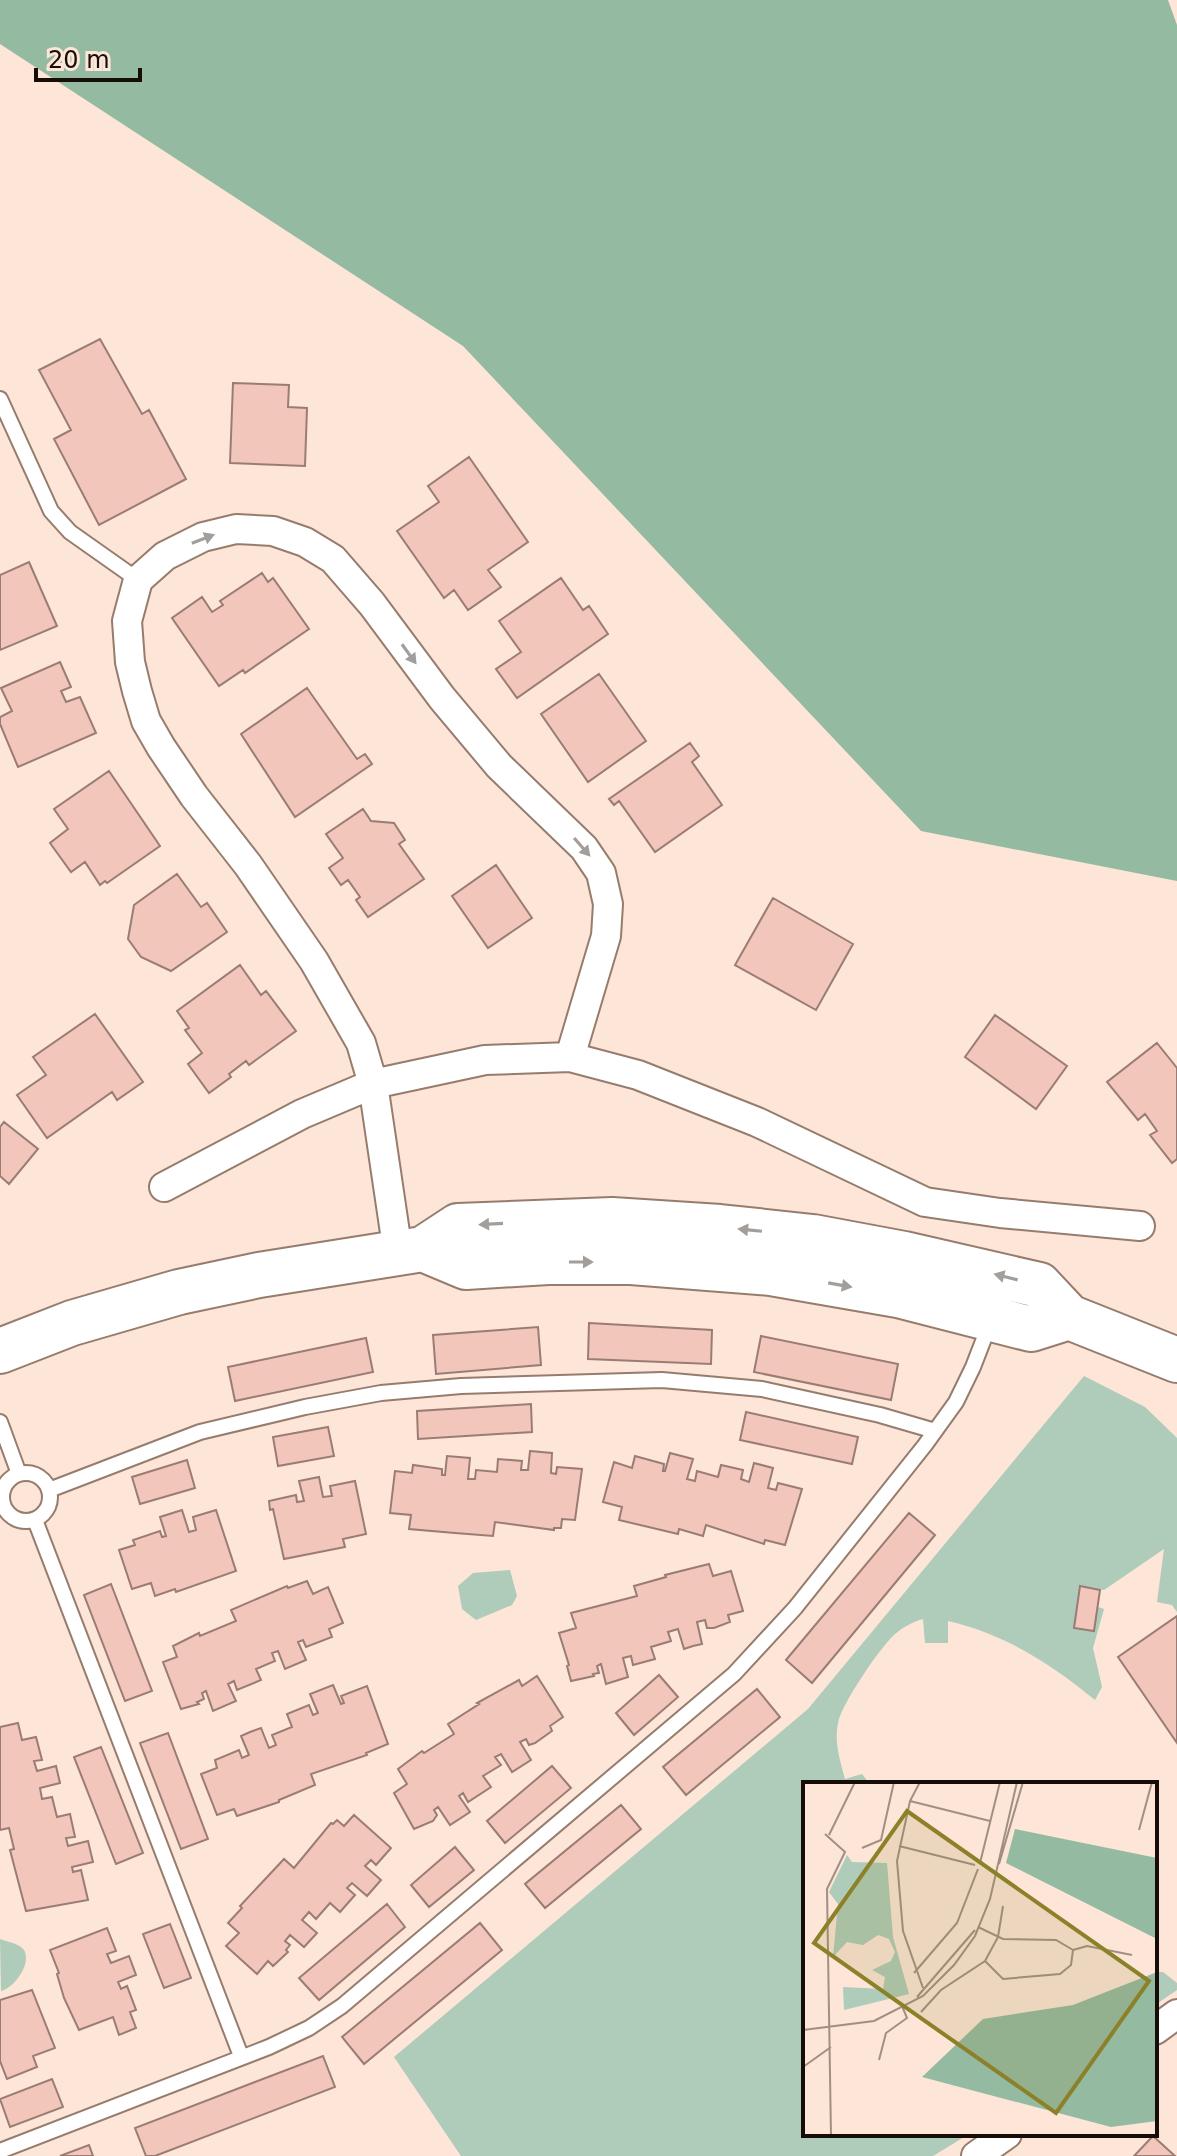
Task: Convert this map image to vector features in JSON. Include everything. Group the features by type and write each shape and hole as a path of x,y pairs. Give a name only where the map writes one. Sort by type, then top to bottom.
{"main road":[{"path":"0,1351 72,1323 179,1292 259,1275 410,1251 458,1226 612,1220 813,1237 1039,1285 1069,1317 1177,1360"},
{"path":"410,1251 466,1267 548,1262 631,1262 771,1273 898,1295 1031,1329 1069,1317"}],"street":[{"path":"410,1251 361,1043 314,961 248,865 194,796 146,721 130,662 127,621 138,580 165,556 203,537 236,529 273,531 305,542 333,559 499,766 584,848 601,873 608,904 606,936 570,1057"},
{"path":"164,1187 302,1114 373,1084 485,1060 570,1057 638,1075 757,1122 925,1202 1000,1213 1140,1226"},
{"path":"1157,2029 1177,2014"},
{"path":"976,2156 1004,2136"}],"lane":[{"path":"0,399 51,511 70,532 138,580"},
{"path":"0,2151 269,2047 309,2028 342,2006 734,1674 795,1608 956,1402 991,1318"},
{"path":"49,1490 215,1428 381,1393 461,1386 662,1380 762,1389 880,1415 935,1431"},
{"path":"0,1422 19,1474"},
{"path":"19,1474 36,1474 49,1490 49,1506 35,1520 18,1520 2,1505 3,1488 9,1479 19,1474"},
{"path":"35,1520 241,2056"}],"green space":[{"path":"0,0 1168,0 1177,25 1177,881 921,831 463,346 0,44"},
{"path":"1084,1376 1145,1407 1177,1438 1177,1612 1172,1605 1157,1602 1164,1549 1104,1590 1080,1587 1074,1628 1094,1631 1098,1607 1104,1609 1093,1648 1102,1687 1095,1700 1026,1652 969,1627 948,1621 948,1643 925,1643 923,1619 894,1635 878,1654 853,1692 838,1723 837,1744 845,1779 862,1774 868,1782 803,1782 803,2136 966,2136 933,2156 461,2156 394,2057 808,1709"},
{"path":"510,1570 517,1596 512,1605 476,1620 462,1609 458,1586 473,1573"},
{"path":"0,1939 19,1946 26,1956 20,1975 1,1991"},
{"path":"1157,1972 1163,1972 1177,1983 1177,1990 1157,2004"}],"building":[{"path":"100,339 142,414 149,410 186,479 99,525 54,439 71,430 39,370"},
{"path":"233,383 289,385 288,407 307,408 305,466 230,463"},
{"path":"469,457 528,542 488,570 501,587 468,610 454,590 444,598 397,531 439,502 428,486"},
{"path":"29,562 57,626 0,650 0,575"},
{"path":"262,573 268,582 273,578 309,629 245,673 243,670 219,686 172,618 202,597 212,612 223,605 220,601"},
{"path":"561,578 583,610 589,606 608,634 517,698 496,669 521,652 499,621"},
{"path":"60,662 71,687 61,691 66,702 80,697 96,733 18,767 0,724 0,717 12,711 1,688"},
{"path":"599,674 646,741 588,782 541,714"},
{"path":"307,688 357,759 365,754 372,764 295,817 241,734"},
{"path":"690,743 699,756 692,762 722,805 655,852 619,801 614,805 609,799"},
{"path":"109,771 160,846 100,885 85,862 71,872 50,843 68,829 54,809"},
{"path":"363,809 371,821 394,823 405,840 399,844 424,879 368,917 356,900 360,897 348,880 341,885 329,868 343,858 326,834"},
{"path":"496,865 532,918 488,948 452,896"},
{"path":"177,874 201,907 207,903 227,932 171,971 141,957 128,939 134,905"},
{"path":"773,898 853,944 816,1010 735,965"},
{"path":"240,965 261,995 266,991 296,1031 249,1065 246,1061 209,1093 188,1064 202,1053 185,1030 189,1028 177,1011"},
{"path":"95,1014 143,1082 117,1100 112,1092 47,1138 17,1095 46,1075 33,1057"},
{"path":"995,1015 1067,1066 1036,1109 965,1057"},
{"path":"1157,1043 1177,1068 1177,1159 1172,1163 1150,1135 1157,1131 1145,1114 1138,1120 1107,1082"},
{"path":"4,1122 38,1149 9,1184 0,1176 0,1127"},
{"path":"589,1323 712,1330 711,1364 588,1359"},
{"path":"538,1327 541,1365 436,1374 433,1335"},
{"path":"761,1336 898,1364 891,1400 754,1372"},
{"path":"366,1338 373,1372 235,1401 228,1367"},
{"path":"531,1404 532,1432 418,1439 417,1411"},
{"path":"746,1412 858,1437 852,1464 740,1440"},
{"path":"328,1427 334,1456 278,1466 273,1437"},
{"path":"530,1451 552,1453 551,1473 556,1474 557,1467 582,1469 575,1520 562,1519 561,1528 554,1530 495,1522 493,1536 409,1529 411,1515 390,1513 395,1471 412,1473 413,1465 442,1469 442,1475 445,1475 447,1456 470,1458 468,1479 475,1479 476,1470 497,1472 498,1459 522,1461 521,1470 528,1470"},
{"path":"670,1453 693,1459 687,1479 695,1481 697,1471 718,1477 721,1465 743,1470 741,1479 749,1482 754,1463 773,1468 768,1488 776,1490 778,1483 802,1489 785,1545 765,1540 764,1544 706,1525 703,1536 679,1529 678,1534 619,1520 622,1507 603,1502 614,1462 632,1468 635,1456 664,1464 665,1471"},
{"path":"187,1460 195,1488 140,1504 132,1477"},
{"path":"319,1477 323,1497 332,1496 330,1486 355,1481 366,1534 343,1539 345,1547 284,1559 269,1501 296,1495 297,1502 304,1501 299,1481"},
{"path":"182,1510 189,1532 196,1530 193,1517 216,1510 236,1571 155,1596 151,1583 132,1589 119,1550 135,1545 133,1540 160,1531 162,1537 166,1536 160,1517"},
{"path":"909,1513 935,1535 812,1683 786,1660"},
{"path":"709,1564 713,1576 731,1571 743,1611 728,1615 730,1622 714,1628 707,1628 705,1620 697,1622 702,1644 684,1649 678,1629 668,1632 671,1641 651,1647 655,1659 633,1665 631,1656 623,1658 628,1677 606,1684 601,1664 597,1666 599,1673 594,1676 571,1681 559,1633 576,1628 571,1613 637,1596 634,1586"},
{"path":"307,1581 313,1594 328,1587 343,1623 329,1629 332,1637 306,1647 303,1640 298,1642 306,1660 285,1669 278,1651 272,1653 275,1661 256,1669 261,1680 237,1690 234,1681 228,1684 236,1701 213,1711 206,1691 202,1693 204,1699 197,1702 199,1704 181,1709 163,1662 177,1657 173,1646 199,1633 200,1636 236,1621 231,1610 287,1586"},
{"path":"111,1584 152,1691 125,1701 84,1595"},
{"path":"1080,1586 1100,1590 1094,1631 1074,1628"},
{"path":"1177,1616 1177,1743 1118,1657"},
{"path":"659,1675 678,1697 634,1735 616,1713"},
{"path":"537,1676 563,1717 550,1726 552,1731 535,1743 529,1745 526,1739 520,1742 531,1760 512,1772 501,1754 495,1757 501,1765 483,1776 491,1787 468,1802 463,1793 459,1796 470,1812 450,1825 438,1807 434,1810 437,1815 433,1821 414,1829 394,1793 407,1784 398,1769 422,1751 424,1753 454,1734 448,1724 477,1703 519,1680 522,1686"},
{"path":"333,1685 341,1704 344,1703 341,1696 367,1686 388,1744 367,1755 311,1774 315,1785 279,1802 237,1816 234,1809 217,1815 201,1774 217,1768 215,1760 239,1750 242,1758 249,1755 241,1736 250,1732 261,1728 269,1748 276,1745 272,1735 292,1727 287,1714 309,1705 313,1715 318,1713 310,1694"},
{"path":"757,1689 780,1717 686,1795 663,1767"},
{"path":"18,1723 22,1740 36,1737 42,1760 34,1761 37,1771 56,1766 60,1783 40,1788 42,1799 52,1797 57,1817 70,1814 75,1837 66,1838 68,1846 88,1841 93,1862 72,1867 73,1872 81,1870 88,1900 26,1911 10,1850 14,1849 9,1828 0,1830 0,1727"},
{"path":"168,1733 208,1839 181,1849 140,1743"},
{"path":"101,1747 143,1853 116,1864 74,1757"},
{"path":"552,1766 571,1788 505,1843 487,1821"},
{"path":"621,1805 641,1829 545,1908 525,1884"},
{"path":"354,1815 391,1848 376,1865 371,1860 365,1866 381,1880 367,1896 352,1883 347,1888 355,1895 340,1912 330,1903 316,1919 309,1912 302,1920 317,1933 304,1947 290,1935 285,1941 290,1945 286,1950 288,1952 273,1966 268,1961 257,1974 226,1946 239,1933 228,1923 284,1859 294,1868 331,1823 337,1820 344,1826"},
{"path":"455,1847 474,1870 429,1907 411,1885"},
{"path":"387,1904 405,1927 319,2000 299,1978"},
{"path":"480,1923 502,1950 364,2064 342,2037"},
{"path":"170,1924 191,1978 164,1988 143,1934"},
{"path":"107,1928 116,1951 107,1954 111,1963 129,1956 136,1975 118,1982 121,1989 127,1986 136,2010 130,2012 136,2028 119,2035 113,2017 79,2030 64,1998 50,1950"},
{"path":"32,1990 55,2048 33,2056 37,2067 7,2079 0,2061 0,2000"},
{"path":"323,2056 335,2087 155,2156 146,2156 135,2128"},
{"path":"52,2079 63,2107 10,2127 0,2099"},
{"path":"1153,2136 1175,2156 1134,2156"},
{"path":"89,2145 93,2156 60,2156"}]}
